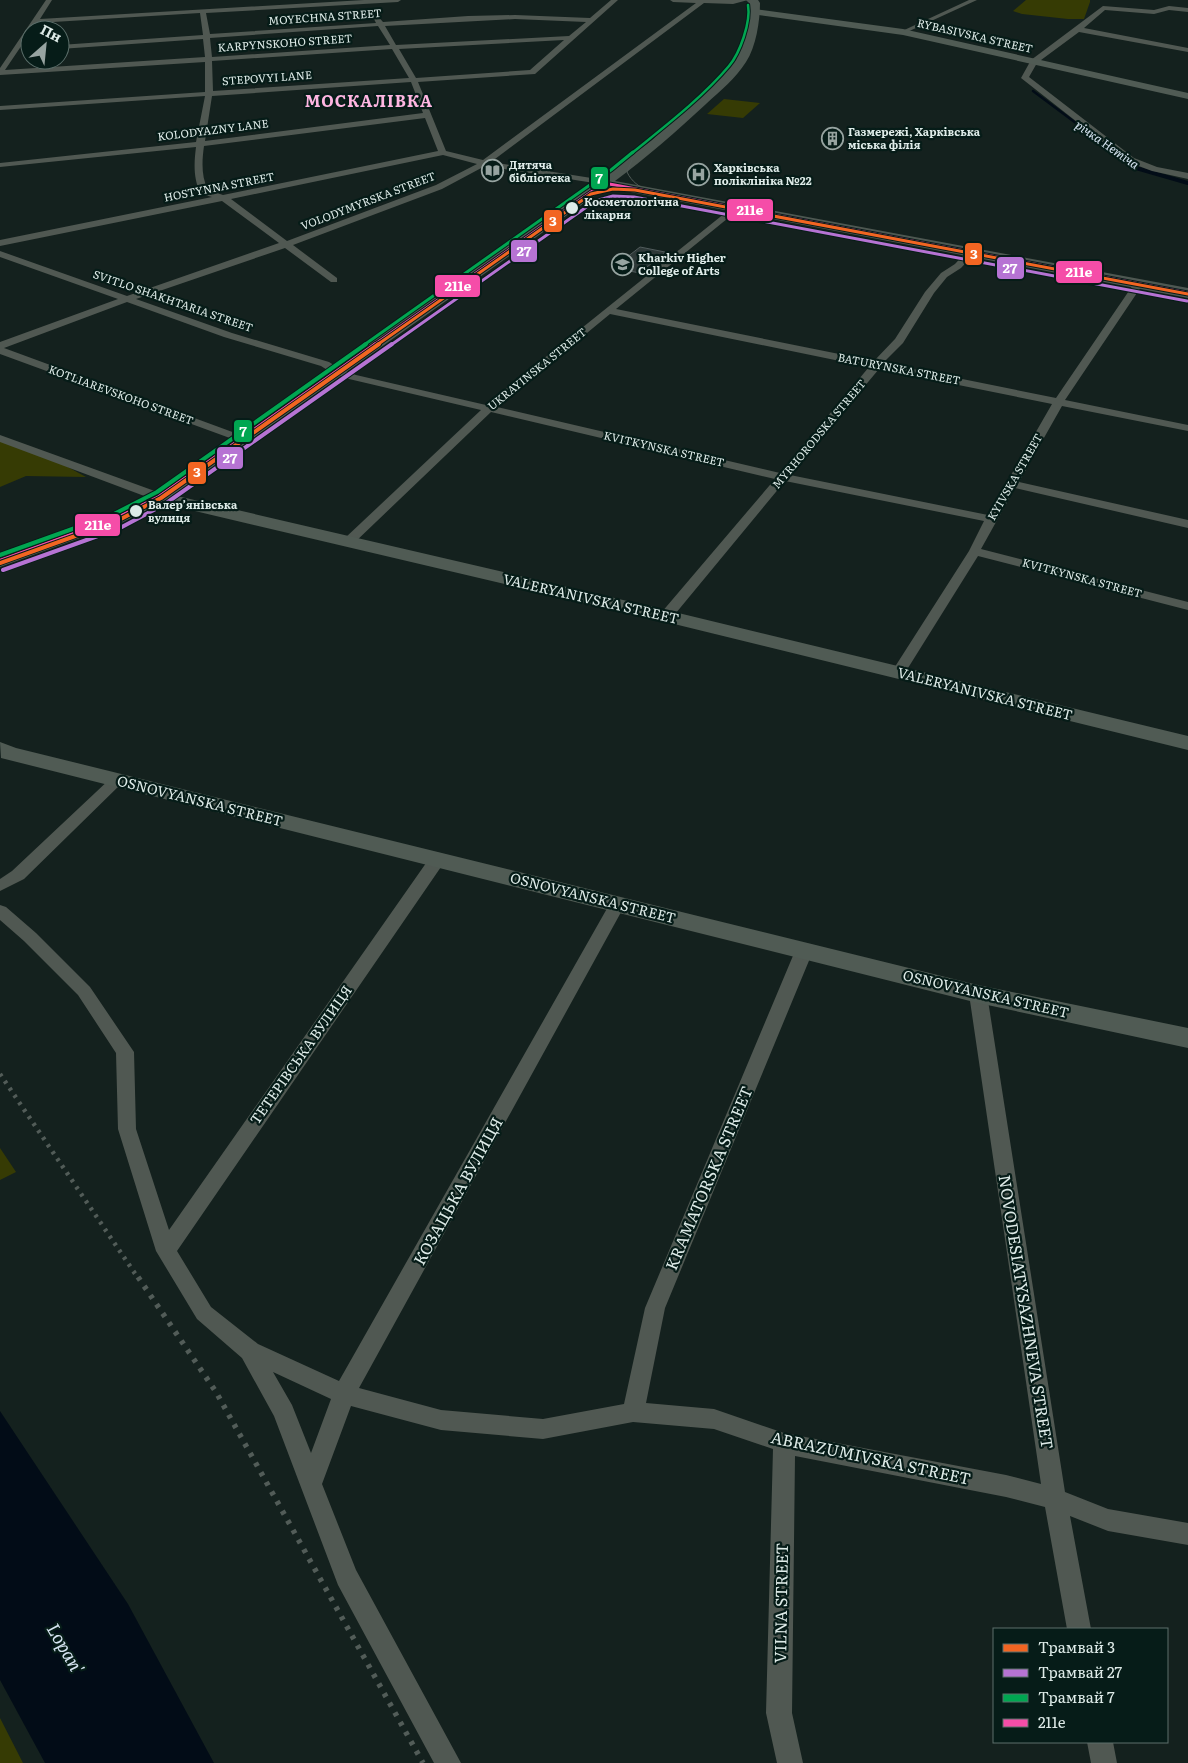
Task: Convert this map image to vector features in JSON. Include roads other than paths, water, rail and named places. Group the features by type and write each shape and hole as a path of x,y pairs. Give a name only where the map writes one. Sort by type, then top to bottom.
{"main road":[{"path":"604,183 656,143 722,83 741,61 748,44 753,6"},
{"path":"604,183 1188,293"}],"street":[{"path":"35,20 49,0"},
{"path":"68,20 398,0"},
{"path":"571,38 615,0"},
{"path":"673,0 745,0"},
{"path":"903,32 974,0"},
{"name":"VOLODYMYRSKA STREET","path":"0,346 127,299 286,244 438,187 484,163 703,1"},
{"path":"369,2 378,24 414,80 443,153 484,163 604,183"},
{"path":"1187,175 1155,169 1131,160 1025,78 1034,62 1092,19 1102,4 1154,12 1169,8 1188,10"},
{"name":"RYBASIVSKA STREET","path":"753,6 903,32 1188,96"},
{"path":"203,12 207,37 209,94 200,144 200,186 204,192 224,198 334,280"},
{"name":"MOYECHNA STREET","path":"70,46 515,16 591,20"},
{"path":"1077,29 1188,50"},
{"name":"KARPYNSKOHO STREET","path":"0,73 392,47 571,38"},
{"name":"STEPOVYI LANE","path":"0,108 526,72 535,70 571,38"},
{"path":"0,73 20,46"},
{"name":"KOLODYAZNY LANE","path":"0,165 200,144 429,115"},
{"name":"HOSTYNNA STREET","path":"0,242 443,153"},
{"path":"0,560 115,519 159,497 604,183"},
{"name":"UKRAYINSKA STREET","path":"349,541 490,408 735,208"},
{"name":"MYRHORODSKA STREET","path":"666,616 877,364 899,341 930,292 944,275 958,266 971,252"},
{"name":"SVITLO SHAKHTARIA STREET","path":"0,254 228,335 310,359 338,372"},
{"name":"KYIVSKA STREET","path":"898,673 975,551 974,548 1060,401 1138,284"},
{"name":"BATURYNSKA STREET","path":"609,310 1188,428"},
{"name":"KOTLIAREVSKOHO STREET","path":"0,350 242,439"},
{"name":"KVITKYNSKA STREET","path":"338,372 783,477 991,519"},
{"name":"VALERYANIVSKA STREET","path":"0,438 159,497 666,616 1188,743"},
{"path":"1013,484 1188,524"},
{"name":"KVITKYNSKA STREET","path":"975,551 1188,606"},
{"name":"OSNOVYANSKA STREET","path":"0,749 9,753 978,994 1188,1038"},
{"path":"0,886 18,875 117,780"},
{"name":"ТЕТЕРІВСЬКА ВУЛИЦЯ","path":"166,1251 437,860"},
{"name":"КОЗАЦЬКА ВУЛИЦЯ","path":"311,1484 344,1394 617,905"},
{"path":"0,911 30,937 84,991 125,1052 127,1130 166,1251 204,1313 250,1350 284,1412 346,1577 448,1763"},
{"name":"KRAMATORSKA STREET","path":"633,1412 655,1308 804,951"},
{"name":"NOVODESIATYSAZHNEVA STREET","path":"978,994 1055,1499 1079,1628"},
{"name":"ABRAZUMIVSKA STREET","path":"250,1350 344,1394 441,1420 543,1429 633,1412 714,1419 784,1443 1006,1486 1055,1499 1108,1520 1188,1534"},
{"name":"VILNA STREET","path":"784,1443 779,1713 790,1763"},
{"path":"1100,1743 1104,1763"}],"water":[{"name":"Lopan'","path":"0,1411 128,1604 214,1763 45,1763 0,1680"}],"waterway":[{"name":"річка Нетіча","path":"1033,91 1116,153"},
{"name":"річка Нетіча","path":"1114,152 1136,168 1188,183"}],"tram line":[{"name":"7","path":"0,555 114,514 157,492 611,170 679,114 729,66 744,38 749,10 748,5"},
{"path":"632,160 627,172 636,184 648,191 676,198"},
{"name":"3","path":"0,563 117,521 161,498 591,194 602,191 618,189 635,190 1188,294"},
{"name":"27","path":"3,570 120,528 165,504 595,201 613,196 634,197 1187,301"}],"railway":[{"path":"0,1074 138,1278"},
{"path":"138,1277 216,1392 423,1763"}],"place":[{"name":"Газмережі, Харківська міська філія","path":"832,138"},
{"name":"Дитяча бібліотека","path":"493,171"},
{"name":"Харківська поліклініка №22","path":"698,174"},
{"name":"Косметологічна лікарня","path":"572,208"},
{"name":"Kharkiv Higher College of Arts","path":"622,264"},
{"name":"Валер’янівська вулиця","path":"136,511"}],"district":[{"name":"МОСКАЛІВКА","path":"369,101"}]}
